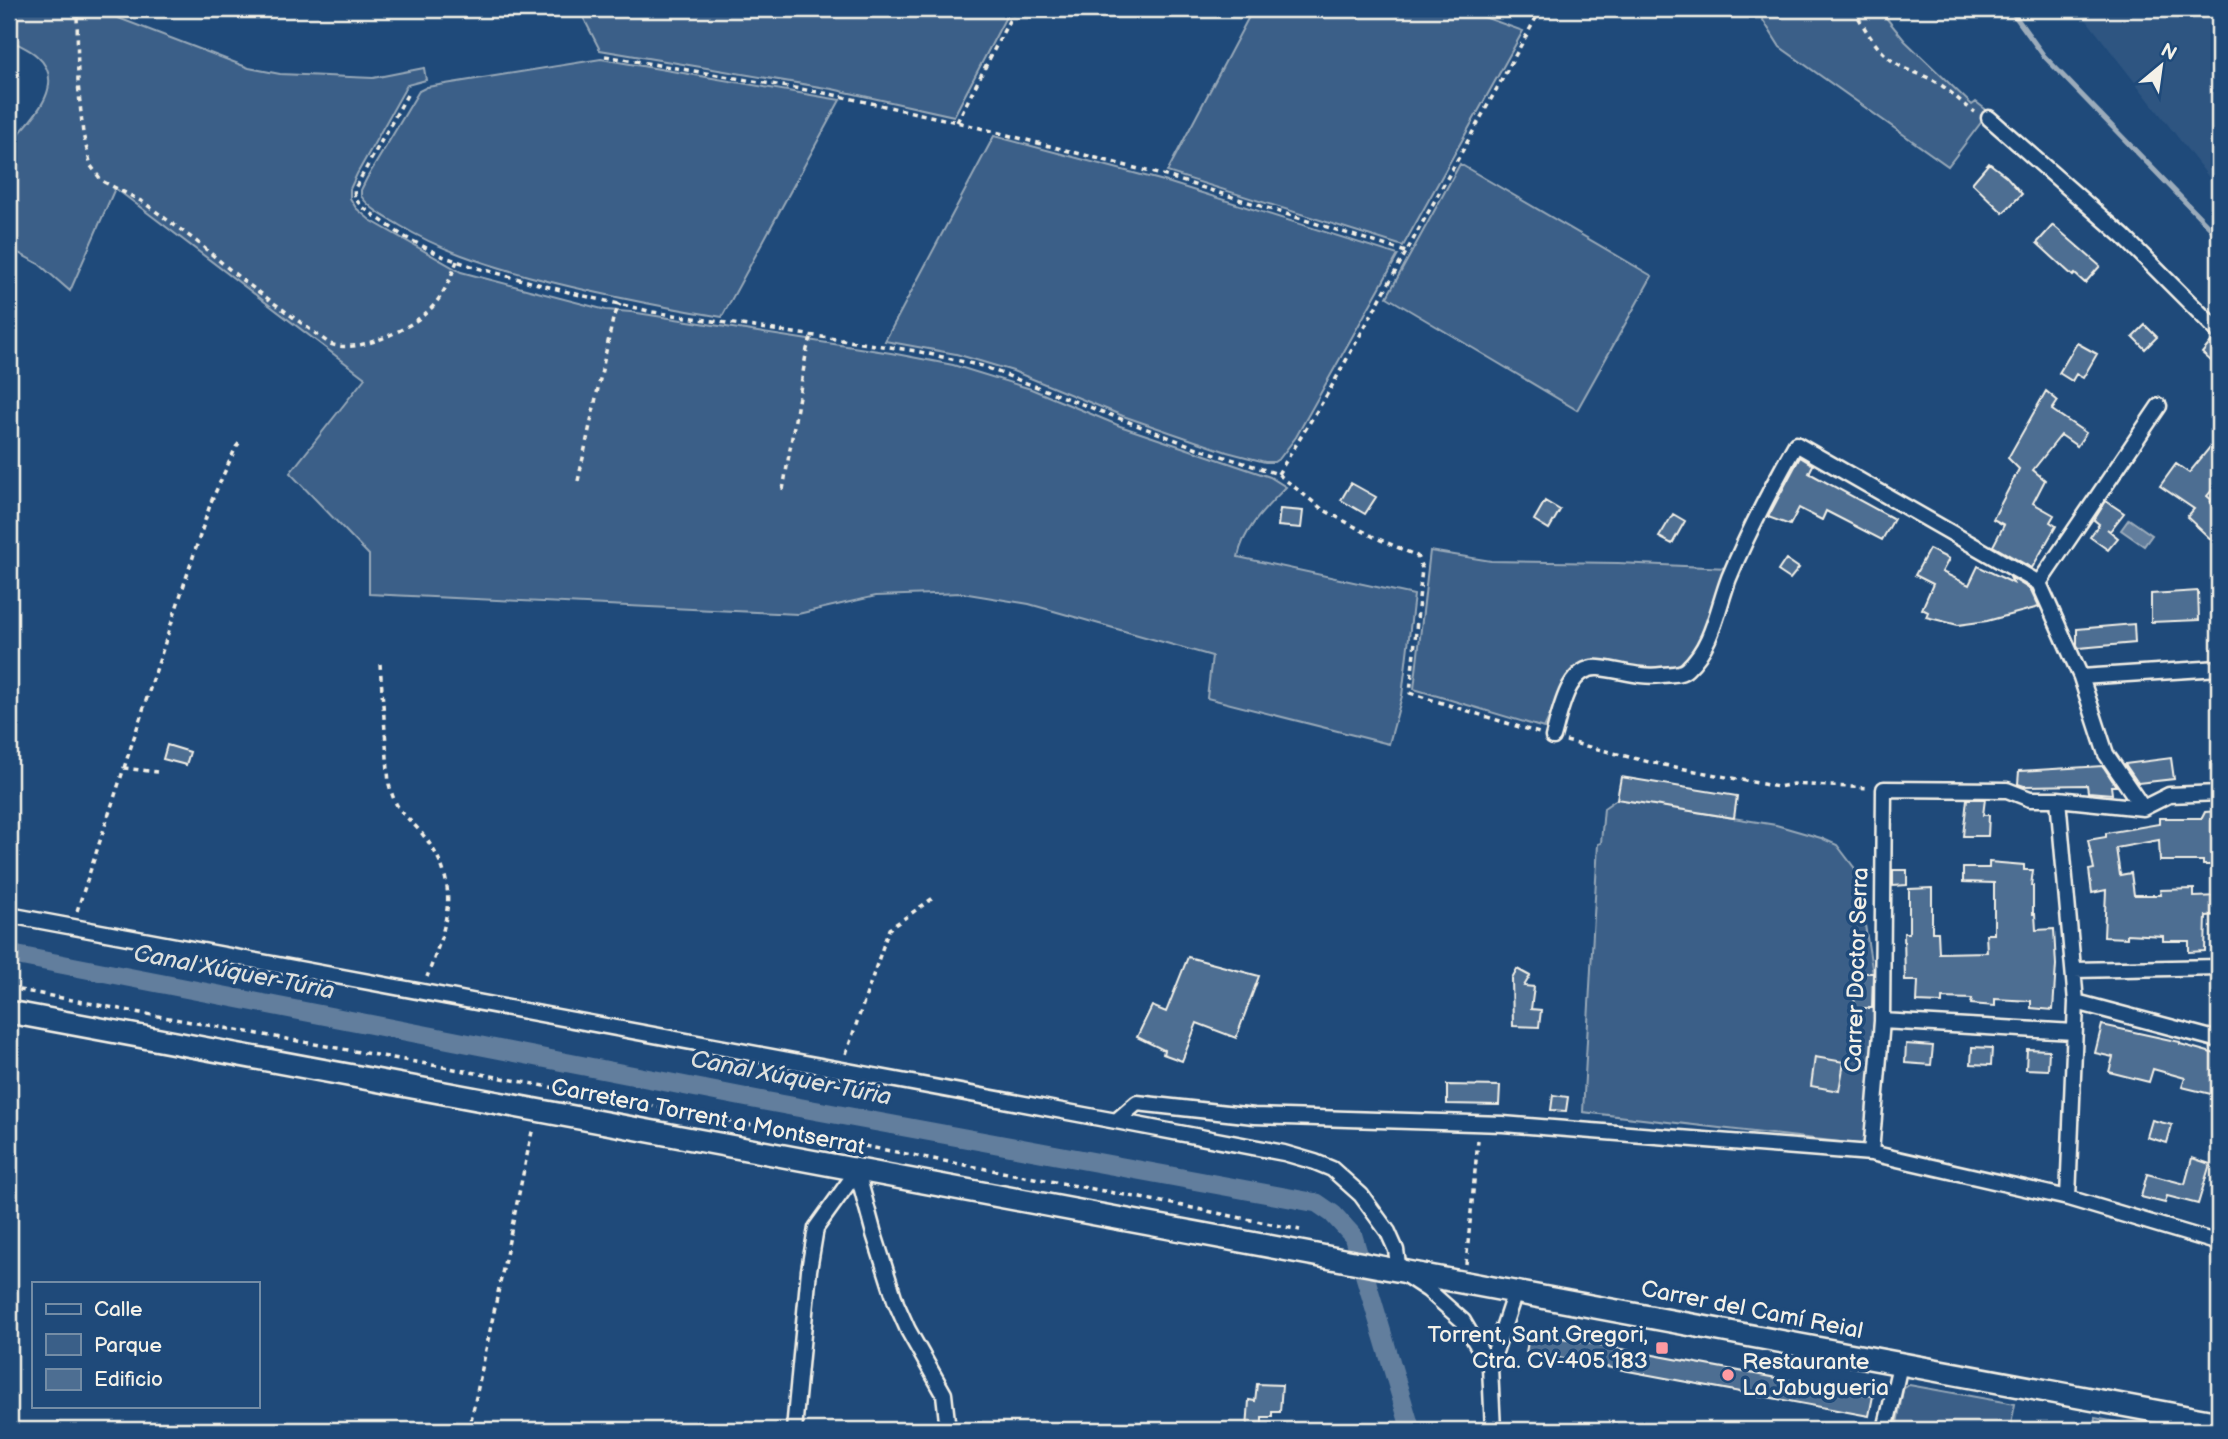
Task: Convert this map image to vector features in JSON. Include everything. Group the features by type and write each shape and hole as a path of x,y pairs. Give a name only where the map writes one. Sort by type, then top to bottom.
{"main road":[{"name":"Carretera Torrent a Montserrat","path":"9,1012 1394,1270"},
{"name":"Carrer del Camí Reial","path":"1394,1270 2219,1423"}],"street":[{"path":"1989,118 2123,236 2219,332"},
{"path":"2039,583 2159,406"},
{"path":"1553,737 1566,694 1580,673 1596,667 1647,677 1672,674 1684,672 1698,658 1708,643 1729,579 1765,498 1796,444 2039,583 2081,677 2106,754 2143,808"},
{"path":"2081,677 2219,668"},
{"path":"1884,789 2007,790 2030,799 2058,799 2143,808 2168,795 2219,793"},
{"name":"Carrer Doctor Serra","path":"1871,1153 1882,1021 1884,789"},
{"path":"2058,799 2076,1002 2068,1198"},
{"path":"9,915 1116,1121 1284,1153 1315,1162 1332,1170 1361,1195 1388,1232 1396,1250 1394,1270 1428,1290 1464,1321 1490,1367"},
{"path":"2074,970 2219,967"},
{"path":"2076,1002 2219,1040"},
{"path":"1882,1021 2074,1032"},
{"path":"1116,1121 1137,1103 1254,1116 1479,1124 1871,1153 2068,1198 2219,1243"},
{"path":"794,1430 809,1270 816,1228 857,1171"},
{"path":"857,1171 896,1303 944,1394 948,1430"},
{"path":"1493,1430 1490,1367 1515,1292"},
{"path":"1885,1430 1900,1364"}],"path":[{"path":"74,9 77,11 78,83 83,134 90,166 102,181 143,202 330,344 338,347 366,344 414,322 432,307 446,289 457,261"},
{"path":"957,122 1015,9"},
{"path":"1278,474 1328,393 1541,9"},
{"path":"1854,9 1867,33 1886,55 1905,69 1942,85 1961,103 1989,118"},
{"path":"2204,9 2219,26"},
{"path":"605,56 830,94 957,122 1166,176 1406,252"},
{"path":"407,95 354,190 355,198 375,218 403,236 457,261 653,312 916,351 982,366 1197,448 1278,474 1322,509 1416,556 1422,568 1410,693 1553,737 1649,762 1778,787 1793,784 1884,789"},
{"path":"578,481 613,319 620,304"},
{"path":"783,491 807,349 812,336"},
{"path":"72,927 211,502 236,447 241,442"},
{"path":"380,664 389,784 394,801 402,815 417,828 438,858 449,888 444,932 422,992"},
{"path":"124,768 157,772"},
{"path":"841,1070 889,929 933,898"},
{"path":"9,988 1151,1200 1305,1232"},
{"path":"469,1430 536,1112"},
{"path":"1464,1283 1479,1124"}],"shaded area":[{"path":"2078,9 2219,9 2219,188 2211,180"},
{"path":"2129,519 2152,535 2144,546 2121,530"}],"green space":[{"path":"9,9 95,9 249,68 280,74 373,78 424,68 426,80 407,85 357,174 350,189 350,198 356,208 370,220 461,272 606,310 891,353 953,365 1031,389 1120,426 1270,477 1286,487 1250,528 1238,557 1414,595 1402,696 1389,744 1207,698 1212,656 1029,604 962,593 876,596 798,614 369,594 369,555 290,473 365,378 115,188 70,291 39,264 9,248 9,145 35,115 48,91 49,79 46,67 37,56 9,39"},
{"path":"579,9 1010,9 954,116 832,89 600,50"},
{"path":"1253,9 1462,9 1523,31 1403,246 1167,172"},
{"path":"1756,9 1879,9 1905,41 1972,105 1976,102 1989,112 1948,166 1780,47"},
{"path":"601,59 840,100 722,317 576,288 478,261 414,234 378,213 361,196 367,178 419,91 427,87"},
{"path":"994,136 1164,181 1398,255 1296,437 1280,458 1274,462 1265,462 1227,452 1123,416 1013,371 956,354 885,341"},
{"path":"1460,164 1652,276 1577,410 1387,297"},
{"path":"1430,551 1491,561 1727,568 1701,642 1682,664 1670,669 1586,663 1579,667 1567,682 1544,728 1414,689"},
{"path":"1617,799 1776,825 1821,838 1837,845 1856,870 1879,1019 1866,1145 1583,1112 1598,844 1601,843 1604,808"},
{"path":"1909,1385 2015,1404 2010,1430 1896,1430 1903,1389"},
{"path":"2095,1418 2137,1426 2136,1430 2093,1430"}],"building":[{"path":"1989,163 2006,176 2022,194 2003,213 1972,183"},
{"path":"2053,225 2100,266 2085,283 2075,274 2073,276 2037,243"},
{"path":"2145,325 2157,337 2145,349 2133,337"},
{"path":"2211,342 2219,349 2219,368 2202,353"},
{"path":"2077,343 2097,354 2083,378 2076,374 2072,381 2059,373"},
{"path":"2046,391 2058,401 2052,410 2086,433 2077,446 2061,435 2033,470 2045,480 2033,503 2054,515 2050,522 2056,526 2032,568 1993,546 2004,525 1993,519 2019,469 2008,458"},
{"path":"2219,436 2219,482 2207,496 2219,512 2219,547 2187,517 2194,509 2160,486 2176,464 2189,473"},
{"path":"1800,457 1813,465 1809,473 1894,519 1882,540 1826,511 1822,520 1799,508 1790,525 1768,517"},
{"path":"1351,483 1376,497 1365,514 1341,500"},
{"path":"1545,501 1560,510 1549,529 1534,520"},
{"path":"2106,501 2124,513 2110,531 2107,529 2118,538 2108,550 2090,537 2099,524 2094,520"},
{"path":"1280,509 1303,511 1301,528 1278,526"},
{"path":"1673,514 1685,521 1672,544 1659,537"},
{"path":"1929,549 1949,559 1942,572 1969,585 1978,566 2013,583 2010,577 2031,590 2039,607 1987,621 1958,625 1926,617 1928,612 1922,609 1933,584 1915,575"},
{"path":"1786,559 1799,568 1790,579 1778,571"},
{"path":"2198,591 2199,620 2151,622 2151,594"},
{"path":"2134,624 2135,643 2079,648 2077,645 2077,629"},
{"path":"167,745 190,752 186,765 163,759"},
{"path":"2171,758 2174,779 2138,783 2125,764"},
{"path":"2103,766 2116,786 2111,786 2112,794 2088,792 2087,785 2018,784 2019,771"},
{"path":"1621,777 1737,796 1734,818 1617,799"},
{"path":"1967,799 1985,799 1983,815 1989,815 1988,836 1963,836"},
{"path":"2219,811 2219,865 2203,865 2203,861 2160,861 2159,840 2116,848 2120,875 2131,873 2134,895 2161,895 2160,890 2194,889 2194,897 2219,896 2219,915 2206,916 2205,951 2189,952 2189,941 2163,941 2163,936 2127,934 2127,938 2104,937 2106,890 2092,893 2089,870 2094,869 2088,840 2106,837 2106,833 2159,824 2159,818 2202,818 2205,812"},
{"path":"1989,862 2024,865 2024,870 2033,870 2031,886 2036,930 2054,929 2056,965 2053,1010 2031,1008 2031,1001 1995,999 1995,1006 1971,1004 1972,999 1942,998 1942,1003 1917,1002 1918,981 1905,981 1904,933 1909,933 1909,889 1932,888 1932,932 1938,932 1939,953 1987,952 1986,934 1994,934 1994,883 1963,882 1963,868 1989,868"},
{"path":"1893,870 1907,870 1907,885 1893,886"},
{"path":"1188,957 1259,976 1236,1038 1197,1023 1182,1061 1163,1054 1164,1050 1137,1037 1152,1006 1166,1012"},
{"path":"1517,969 1530,976 1524,986 1534,987 1531,1009 1541,1010 1539,1027 1513,1026 1512,978"},
{"path":"1856,973 1873,973 1872,1008 1854,1008"},
{"path":"2102,1025 2180,1042 2219,1055 2216,1072 2219,1073 2219,1096 2182,1087 2185,1078 2153,1069 2149,1082 2109,1072 2113,1057 2095,1053"},
{"path":"1906,1044 1933,1046 1931,1065 1905,1063"},
{"path":"1972,1047 1992,1048 1991,1065 1971,1064"},
{"path":"2027,1049 2049,1050 2048,1070 2026,1069"},
{"path":"1815,1057 1844,1062 1839,1091 1811,1086"},
{"path":"1447,1085 1500,1086 1499,1105 1447,1104"},
{"path":"1553,1095 1568,1097 1566,1111 1551,1110"},
{"path":"2152,1120 2172,1125 2167,1143 2147,1137"},
{"path":"2192,1158 2210,1164 2198,1204 2167,1196 2165,1203 2141,1197 2147,1174 2185,1184"},
{"path":"1530,1332 1873,1396 1869,1416 1526,1352"},
{"path":"1257,1384 1282,1385 1280,1412 1272,1412 1272,1417 1262,1417 1262,1430 1247,1430 1249,1400 1255,1401"}],"waterway":[{"path":"2010,9 2044,56 2219,237"},
{"name":"Canal Xúquer-Túria","path":"9,954 764,1101 1317,1203 1333,1214 1353,1236 1411,1430"}],"place":[{"name":"Torrent, Sant Gregori, Ctra. CV-405 183","path":"1662,1348"},
{"name":"Restaurante La Jabugueria","path":"1728,1375"}]}
